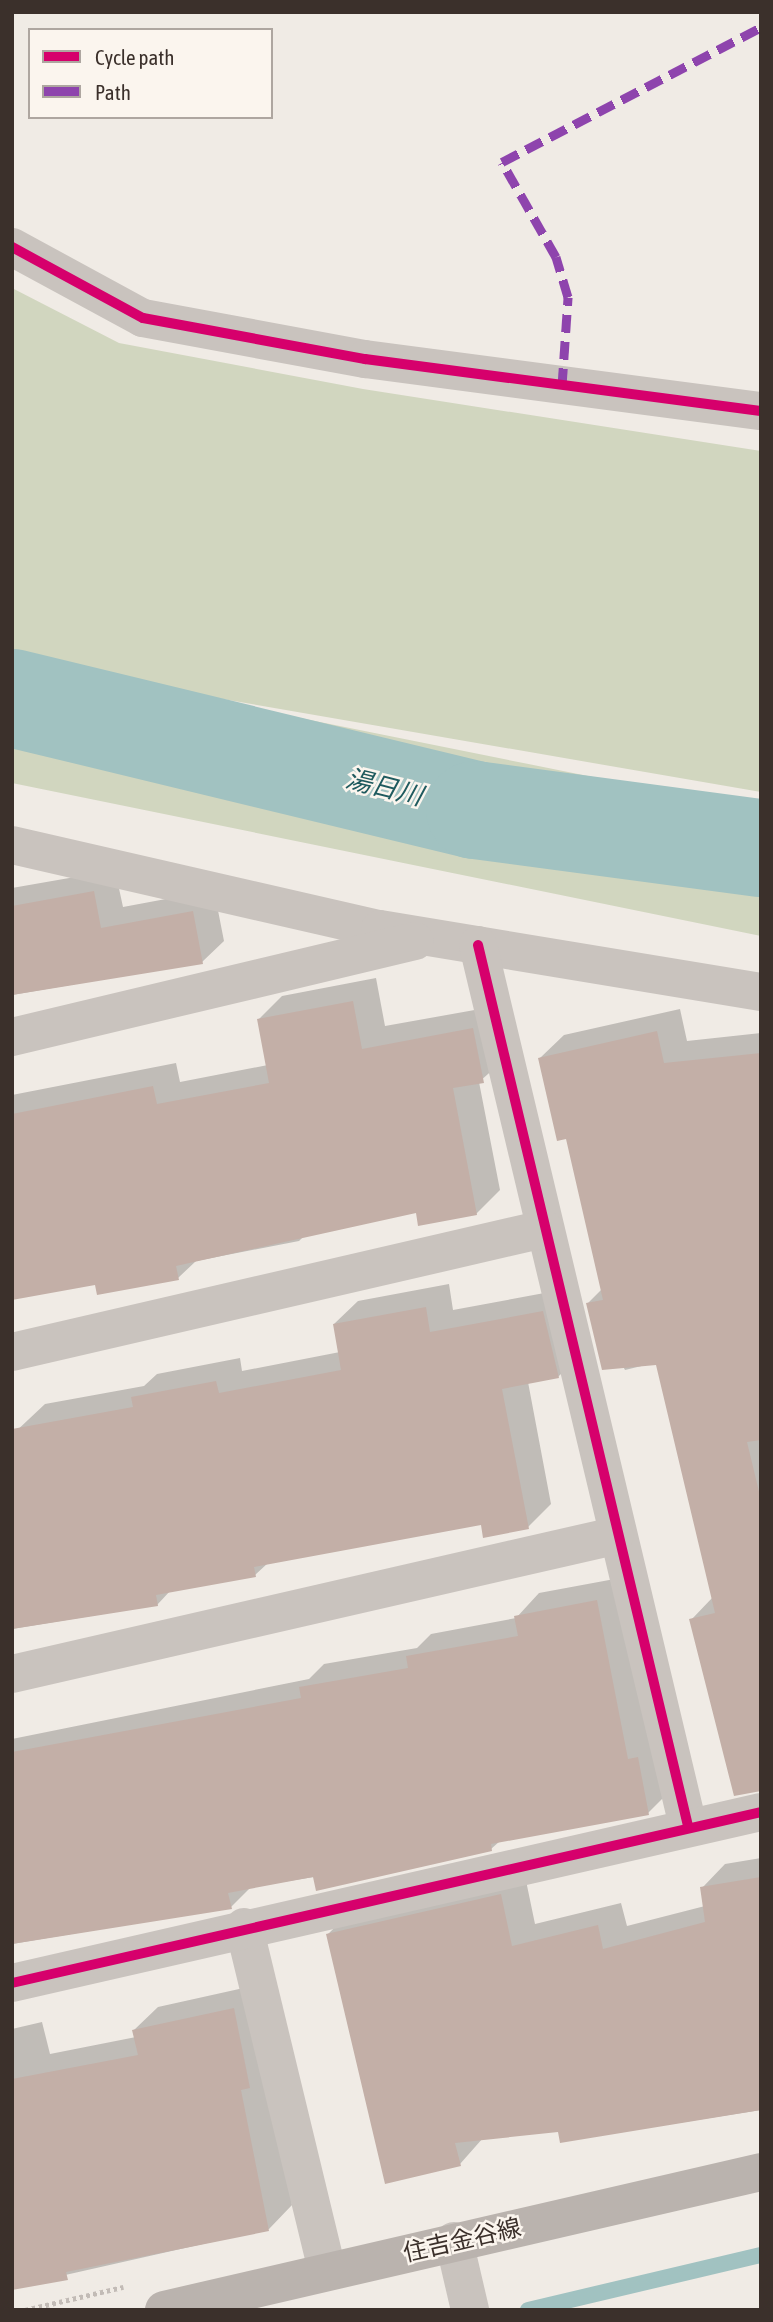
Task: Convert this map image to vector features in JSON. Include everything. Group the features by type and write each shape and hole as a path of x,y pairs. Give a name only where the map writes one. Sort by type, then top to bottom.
{"main road":[{"name":"住吉金谷線","path":"164,2310 761,2172"}],"street":[{"path":"12,247 143,318 365,359 761,411"},
{"path":"12,845 430,937 761,992"},
{"path":"12,1037 430,937"},
{"path":"478,945 614,1536 688,1826"},
{"path":"12,1352 544,1229"},
{"path":"12,1674 614,1536"},
{"path":"12,1983 244,1927 688,1826 761,1812"},
{"path":"244,1927 327,2271"},
{"path":"454,2241 468,2303"}],"green space":[{"path":"12,288 119,343 363,389 761,451 761,792 112,680 687,796 761,802 761,936 12,783"}],"building":[{"path":"94,891 101,928 193,911 203,964 12,995 12,906"},
{"path":"353,1001 362,1049 473,1028 484,1083 453,1088 477,1215 418,1226 416,1213 176,1266 179,1280 97,1295 95,1285 12,1300 12,1114 153,1086 157,1104 269,1083 257,1019"},
{"path":"657,1031 664,1063 761,1053 761,1440 747,1442 761,1500 761,1791 734,1796 689,1619 715,1613 656,1365 602,1370 586,1303 603,1300 566,1139 557,1141 538,1058"},
{"path":"426,1307 430,1332 543,1311 559,1378 502,1389 529,1529 483,1538 481,1525 254,1567 256,1577 156,1595 158,1606 12,1629 12,1429 133,1407 131,1397 216,1381 219,1393 341,1370 333,1324"},
{"path":"597,1600 628,1759 638,1757 649,1815 491,1844 492,1851 316,1891 313,1877 228,1893 232,1909 12,1944 12,1752 301,1698 299,1687 408,1668 406,1656 518,1636 514,1616"},
{"path":"761,1877 761,2110 560,2143 558,2132 455,2143 461,2166 385,2184 326,1934 501,1894 512,1946 598,1925 603,1949 705,1922 700,1887"},
{"path":"234,2008 250,2088 241,2090 269,2231 66,2272 68,2280 12,2290 12,2079 138,2055 132,2030"}],"waterway":[{"name":"湯日川","path":"12,698 475,810 761,848"},
{"path":"528,2310 761,2255"}],"marked path":[{"path":"562,386 568,297 556,257 502,162 761,27"}],"cycle path":[{"path":"12,247 143,318 365,359 761,411"},
{"path":"478,945 688,1826"},
{"path":"12,1983 761,1812"}]}
